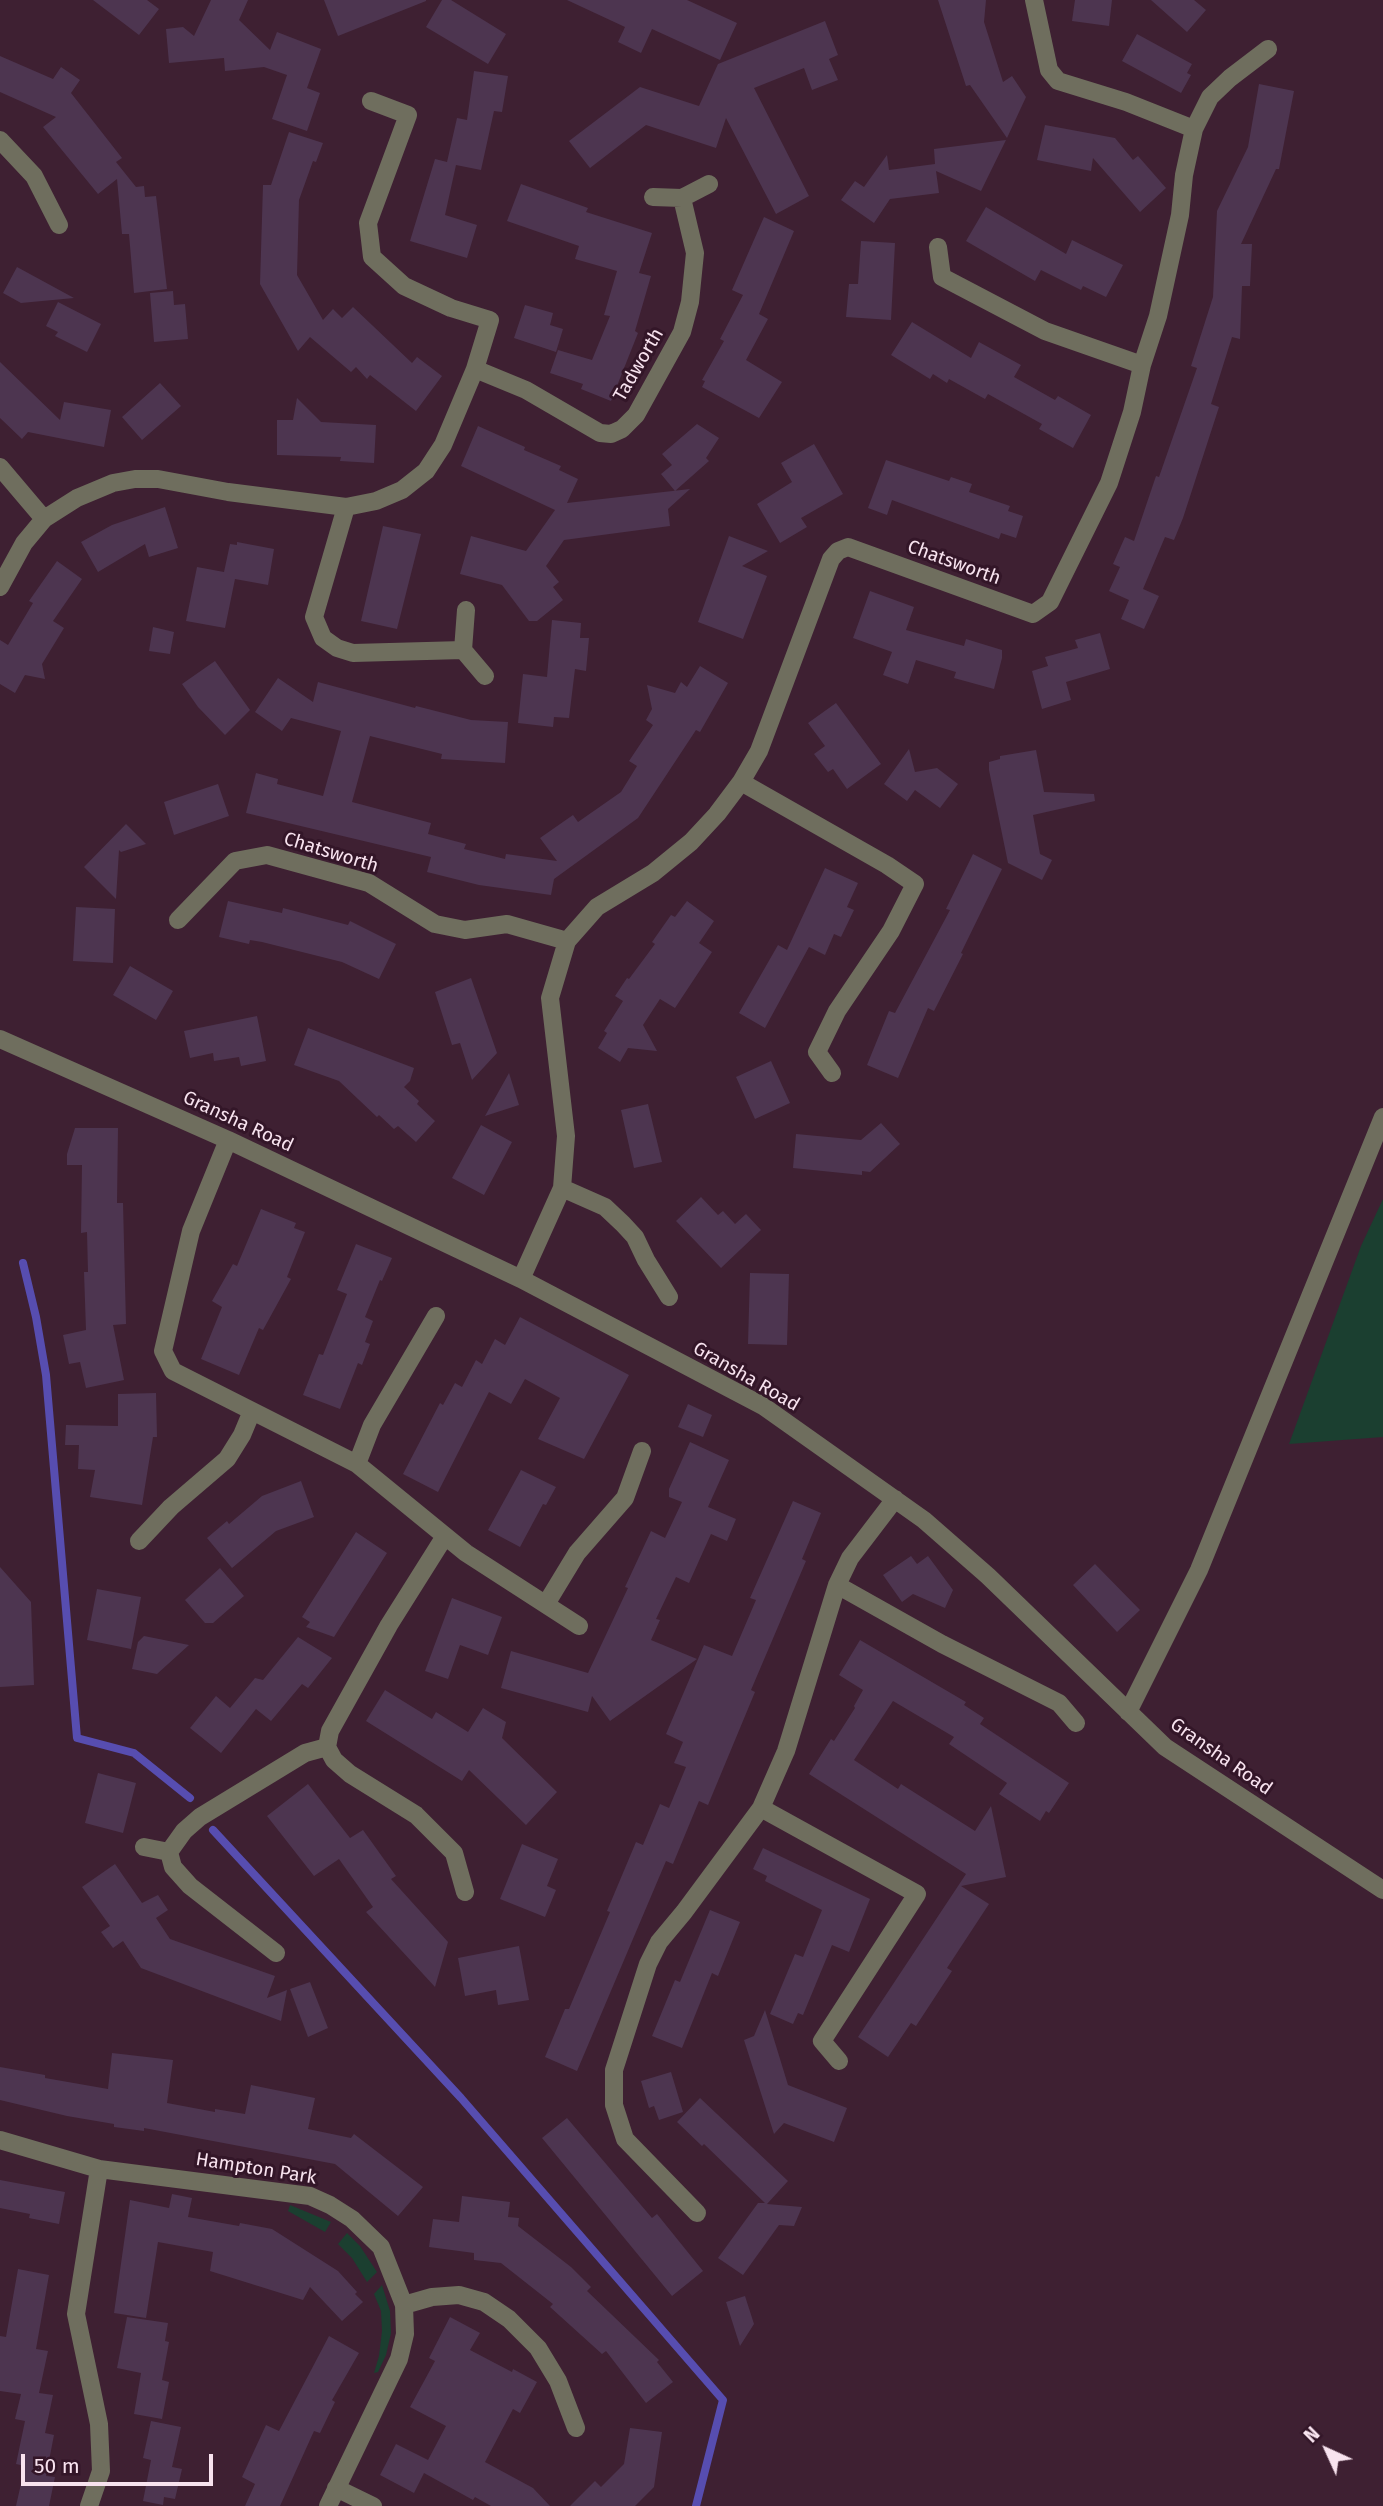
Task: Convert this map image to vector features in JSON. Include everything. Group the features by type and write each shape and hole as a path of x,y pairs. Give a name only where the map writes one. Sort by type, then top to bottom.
{"street":[{"path":"1034,0 1049,70 1058,82 1126,102 1194,129"},
{"name":"Chatsworth","path":"521,1279 562,1188 566,1136 550,998 567,941 597,907 653,873 691,842 741,782 759,751 831,559 838,551 848,547 1033,614 1049,602 1109,483 1132,412 1142,365 1158,316 1180,215 1184,175 1194,129 1210,97 1268,49"},
{"path":"0,587 23,542 44,519 77,498 113,483 158,479 228,492 346,507 376,501 402,489 426,471 443,445 475,369 490,320 452,308 404,286 372,257 368,223 408,115 371,101"},
{"path":"0,140 34,176 59,225"},
{"path":"653,197 682,198 709,184"},
{"name":"Tadworth","path":"475,369 526,390 600,433 611,434 622,429 636,415 682,332 690,302 695,253 682,198"},
{"path":"939,247 942,277 1045,331 1142,365"},
{"path":"0,467 44,519"},
{"path":"346,507 314,617 323,638 337,648 354,653 463,650"},
{"path":"466,610 463,650 485,676"},
{"path":"741,782 887,865 915,884 891,931 837,1011 817,1052 832,1073"},
{"name":"Chatsworth","path":"178,920 235,860 267,855 369,883 435,924 465,930 507,924 567,941"},
{"name":"Gransha Road","path":"0,1039 228,1140 521,1279 763,1406 924,1520 988,1576 1165,1747 1383,1890"},
{"path":"1128,1712 1199,1570 1383,1117"},
{"path":"228,1140 191,1231 163,1351 173,1371 357,1464 466,1553 579,1626"},
{"path":"562,1188 605,1207 623,1224 635,1237 669,1297"},
{"path":"357,1464 372,1425 436,1316"},
{"path":"139,1541 171,1507 227,1459 252,1412"},
{"path":"546,1604 577,1553 625,1498 642,1451"},
{"path":"697,2213 625,2139 614,2105 614,2070 648,1964 659,1942 761,1808 786,1751 837,1585 850,1558 895,1499"},
{"path":"445,1536 389,1625 330,1731 327,1746 334,1760 350,1774 416,1815 454,1853 465,1892"},
{"path":"837,1585 942,1644 1059,1703 1076,1723"},
{"path":"276,1953 190,1886 173,1867 169,1852 184,1830 200,1816 305,1753 327,1746"},
{"path":"761,1808 917,1895 822,2041 839,2061"},
{"path":"144,1847 169,1852"},
{"name":"Hampton Park","path":"0,2140 99,2169 310,2196 352,2219 381,2247 404,2305 405,2334 399,2359 328,2506"},
{"path":"89,2506 101,2471 99,2424 76,2314 99,2169"},
{"path":"404,2305 432,2297 459,2295 484,2302 509,2319 538,2348 552,2370 576,2428"},
{"path":"336,2488 373,2506"}],"green space":[{"path":"1383,1199 1383,1437 1289,1444 1361,1246"},
{"path":"290,2205 331,2222 325,2232 288,2211"},
{"path":"347,2233 360,2246 377,2272 367,2282 352,2258 338,2244"},
{"path":"382,2285 390,2311 391,2333 386,2355 378,2372 374,2373 382,2331 381,2311 374,2294"}],"building":[{"path":"93,0 147,0 159,9 139,35"},
{"path":"211,0 248,0 239,20 270,50 277,32 321,49 307,88 320,93 307,131 272,119 287,75 264,67 225,71 224,58 169,63 166,29 183,27 194,36"},
{"path":"324,0 426,0 426,1 338,36"},
{"path":"442,0 451,0 506,34 488,64 426,27"},
{"path":"567,0 687,0 737,23 720,60 652,29 641,53 618,42 625,27"},
{"path":"938,0 986,0 984,22 1003,82 1012,76 1026,97 1007,138 970,85 966,86"},
{"path":"1075,0 1112,0 1109,26 1072,21"},
{"path":"1151,0 1194,0 1206,10 1187,32"},
{"path":"825,21 838,55 829,59 838,80 812,90 804,68 754,88 809,196 776,214 726,118 716,148 646,125 590,168 569,141 640,87 699,106 718,64"},
{"path":"1137,34 1192,64 1187,73 1191,75 1181,93 1122,61"},
{"path":"0,56 53,79 61,67 80,80 71,93 122,158 116,162 136,187 144,186 145,197 156,196 167,289 134,293 129,234 122,234 117,179 98,194 43,127 56,117 0,92"},
{"path":"474,71 508,76 502,112 494,111 481,170 456,165 445,215 477,225 467,258 410,241 435,159 447,162 457,118 467,120"},
{"path":"1259,84 1294,91 1279,169 1276,169 1241,244 1252,244 1250,286 1242,286 1240,339 1232,337 1211,404 1219,407 1183,518 1174,540 1165,537 1143,589 1159,596 1144,629 1121,619 1129,600 1109,591 1120,567 1113,564 1125,537 1134,541 1197,368 1191,366 1213,297 1217,211 1248,147"},
{"path":"1045,125 1115,138 1133,160 1138,156 1166,188 1140,212 1093,158 1091,171 1037,160"},
{"path":"289,132 323,143 316,162 313,161 299,200 297,275 323,320 333,309 342,318 353,307 412,363 417,357 442,376 416,411 370,375 367,379 356,367 351,372 310,337 298,351 260,284 263,185 271,185"},
{"path":"1006,140 981,191 936,171 939,193 890,199 874,223 841,200 855,181 864,187 887,155 889,170 935,164 934,149"},
{"path":"521,184 588,208 586,212 652,233 639,273 651,276 635,331 638,333 611,401 581,389 583,384 550,373 558,350 592,360 610,316 604,315 617,271 575,259 579,246 507,221"},
{"path":"986,207 1066,254 1072,240 1123,265 1106,297 1083,286 1081,290 1041,270 1035,281 966,241"},
{"path":"764,217 794,231 759,314 768,319 746,360 782,382 759,418 702,387 705,381 702,380 724,341 720,339 743,295 732,290"},
{"path":"861,241 895,243 891,320 846,317 849,284 858,284"},
{"path":"17,267 74,298 21,303 3,293"},
{"path":"173,291 174,305 185,304 188,339 154,342 150,293"},
{"path":"58,302 101,324 87,352 55,336 58,332 46,326"},
{"path":"525,305 553,313 550,325 563,329 556,352 514,338"},
{"path":"912,322 971,358 979,342 1021,365 1014,377 1055,400 1058,396 1091,415 1073,448 1039,429 1042,424 988,394 985,399 949,379 947,383 933,374 930,379 891,355"},
{"path":"0,362 60,420 64,402 111,410 104,447 28,432 22,439 0,418"},
{"path":"160,383 181,406 142,440 122,417"},
{"path":"297,398 321,422 376,425 374,463 340,461 341,457 277,455 277,420 293,420"},
{"path":"697,424 719,438 706,458 709,461 675,491 661,474 672,465 662,454"},
{"path":"478,426 561,466 559,470 578,479 567,503 690,489 668,509 670,526 564,540 546,566 559,582 553,587 563,600 537,621 529,621 502,585 460,574 471,536 526,551 555,510 461,466"},
{"path":"814,444 843,494 801,518 807,527 780,543 757,504 792,482 781,463"},
{"path":"886,460 949,481 951,477 972,484 969,492 1010,506 1008,511 1023,516 1016,538 1001,533 999,539 892,500 887,515 868,508"},
{"path":"165,507 178,548 149,557 145,544 98,572 81,542 112,525"},
{"path":"383,526 421,534 397,629 361,621"},
{"path":"729,536 768,551 742,566 767,576 743,639 698,622"},
{"path":"237,542 274,549 268,585 235,579 225,628 186,621 197,567 224,572 230,544 237,545"},
{"path":"57,561 82,579 53,621 64,628 42,664 45,679 25,675 15,693 0,684 0,640 8,645 33,603 29,601"},
{"path":"870,591 914,607 906,630 964,646 966,639 1002,650 994,689 954,678 956,672 916,660 908,684 883,675 892,652 853,638"},
{"path":"552,620 581,623 580,638 589,638 586,671 575,669 569,718 554,717 553,727 518,723 523,674 547,677"},
{"path":"153,627 174,632 170,654 149,651"},
{"path":"1100,633 1110,669 1066,682 1071,700 1042,709 1032,671 1048,666 1045,657 1078,648 1075,640"},
{"path":"215,661 250,710 225,735 198,707 182,684"},
{"path":"700,666 728,683 700,732 696,730 638,818 554,879 551,895 479,885 427,872 431,857 246,813 256,773 278,779 277,784 323,796 341,731 291,718 282,731 255,712 278,678 313,702 318,682 471,720 508,722 505,763 441,759 442,754 370,736 352,802 431,823 428,834 466,844 464,849 505,859 506,854 557,861 540,838 573,815 578,822 621,792 637,766 629,761 653,725 646,720 652,709 647,685 675,693 681,682 687,687"},
{"path":"836,703 881,764 847,789 833,769 828,772 814,754 825,746 808,723"},
{"path":"909,749 915,772 937,768 958,784 940,808 915,790 907,801 884,784"},
{"path":"1036,750 1044,792 1094,794 1095,801 1033,815 1040,854 1052,860 1042,880 1008,863 989,770 989,762 1000,759 1000,756"},
{"path":"218,784 229,816 174,835 164,802"},
{"path":"126,824 146,844 121,852 119,850 116,899 84,867"},
{"path":"973,854 1002,869 934,1011 928,1008 898,1078 867,1065 889,1011 895,1013 950,910 946,909"},
{"path":"825,868 858,883 847,907 854,910 841,937 834,934 825,955 809,947 765,1028 739,1013 778,945 787,950"},
{"path":"228,901 282,913 283,908 348,925 350,921 396,944 379,979 342,962 262,942 250,940 249,944 219,937"},
{"path":"687,901 714,921 699,943 712,952 675,1008 660,999 643,1025 657,1051 628,1048 620,1062 598,1048 607,1033 604,1031 623,1001 615,996 655,944 652,942 671,915 675,917"},
{"path":"76,907 115,909 113,963 73,961"},
{"path":"130,966 173,991 156,1020 113,995"},
{"path":"471,978 497,1053 472,1080 460,1043 452,1045 435,992"},
{"path":"257,1016 266,1061 241,1066 239,1057 214,1061 213,1053 190,1058 184,1031"},
{"path":"308,1028 414,1068 410,1081 404,1087 435,1121 416,1142 398,1126 394,1129 379,1115 377,1117 339,1081 294,1065"},
{"path":"771,1061 790,1103 755,1119 736,1077"},
{"path":"509,1073 519,1105 485,1116"},
{"path":"648,1104 662,1162 634,1168 621,1110"},
{"path":"881,1123 900,1144 870,1172 862,1171 862,1175 793,1168 796,1134 861,1140"},
{"path":"481,1125 512,1142 484,1195 452,1178"},
{"path":"75,1128 118,1128 117,1203 123,1203 126,1324 113,1325 124,1380 86,1388 80,1362 69,1364 63,1335 86,1330 84,1272 88,1272 87,1232 81,1233 82,1165 67,1165 67,1154"},
{"path":"701,1197 718,1215 723,1211 735,1224 746,1214 761,1230 721,1268 676,1221"},
{"path":"261,1209 296,1223 294,1228 305,1232 287,1277 291,1279 263,1330 259,1328 239,1375 201,1359 222,1307 212,1301 233,1264 237,1266"},
{"path":"356,1244 392,1258 365,1317 373,1321 365,1342 370,1344 362,1365 358,1363 340,1409 303,1395 319,1354 323,1355 347,1294 337,1290"},
{"path":"750,1273 789,1274 787,1345 748,1344"},
{"path":"520,1317 629,1375 584,1459 538,1439 560,1398 525,1379 511,1404 489,1392 438,1492 403,1474 440,1403 443,1405 455,1383 462,1387 476,1360 482,1364 495,1339 505,1345"},
{"path":"156,1393 157,1437 153,1437 142,1505 90,1497 95,1470 78,1469 79,1445 65,1445 66,1425 118,1426 118,1394"},
{"path":"688,1404 712,1415 703,1437 678,1427"},
{"path":"690,1442 729,1460 708,1507 736,1519 727,1541 711,1534 689,1583 676,1577 656,1619 660,1620 651,1640 697,1659 610,1721 592,1696 588,1712 501,1688 511,1651 588,1673 651,1531 665,1538 682,1502 669,1497 669,1489"},
{"path":"521,1470 556,1487 546,1505 543,1504 520,1547 488,1530"},
{"path":"301,1481 314,1517 276,1531 232,1568 207,1538 227,1521 229,1524 262,1496"},
{"path":"793,1501 821,1513 802,1559 806,1561 751,1690 755,1692 708,1805 699,1801 673,1864 666,1861 577,2071 545,2057 565,2009 569,2009 636,1842 643,1845 660,1804 669,1808 686,1767 674,1763 683,1742 666,1734 704,1645 732,1656 756,1600 750,1598"},
{"path":"356,1532 387,1553 334,1637 306,1627 310,1622 302,1617"},
{"path":"911,1556 917,1564 928,1556 953,1590 945,1608 913,1594 902,1602 883,1575"},
{"path":"1095,1564 1140,1610 1117,1632 1073,1585"},
{"path":"0,1567 31,1602 34,1685 0,1687"},
{"path":"220,1568 244,1596 213,1623 205,1623 185,1600"},
{"path":"97,1589 141,1597 131,1649 87,1640"},
{"path":"452,1598 502,1617 488,1655 460,1645 448,1679 425,1671"},
{"path":"144,1636 189,1645 157,1674 132,1669 138,1642"},
{"path":"298,1637 332,1658 308,1688 302,1684 271,1721 256,1709 221,1753 190,1728 216,1696 230,1708 255,1678 263,1680"},
{"path":"860,1640 966,1702 964,1705 984,1718 980,1724 1069,1783 1049,1813 1046,1811 1040,1821 999,1794 1007,1783 949,1744 954,1737 893,1701 854,1760 898,1789 901,1784 975,1831 991,1806 1006,1877 961,1886 989,1904 947,1968 952,1971 916,2026 911,2023 888,2057 858,2037 966,1874 809,1774 831,1739 834,1741 863,1690 839,1675"},
{"path":"385,1690 432,1719 436,1712 468,1732 483,1708 506,1722 502,1738 557,1792 526,1825 469,1770 462,1781 366,1721"},
{"path":"98,1773 136,1783 123,1833 85,1823"},
{"path":"308,1784 350,1838 363,1830 396,1876 391,1879 448,1942 435,1987 366,1912 373,1907 339,1859 314,1876 267,1816"},
{"path":"522,1844 558,1859 547,1886 556,1890 545,1917 500,1899"},
{"path":"763,1848 870,1899 849,1952 832,1945 803,2015 798,2013 793,2024 770,2014 795,1954 803,1957 822,1910 765,1881 767,1876 753,1869"},
{"path":"115,1864 142,1903 158,1895 168,1910 156,1918 170,1939 275,1976 267,1998 287,1990 281,2021 141,1968 123,1941 113,1948 101,1932 110,1926 82,1887"},
{"path":"710,1910 740,1922 718,1976 712,1973 682,2048 652,2036 675,1980 680,1982"},
{"path":"519,1946 529,2000 498,2005 496,1990 465,1996 458,1958"},
{"path":"310,1982 328,2028 308,2037 290,1989"},
{"path":"765,2010 788,2085 847,2108 834,2142 784,2123 774,2134 744,2040 754,2036"},
{"path":"112,2053 173,2060 167,2103 215,2112 215,2109 245,2114 251,2085 315,2098 308,2129 351,2138 354,2134 423,2187 398,2216 335,2164 144,2128 144,2131 114,2127 114,2124 0,2100 0,2067 108,2089"},
{"path":"671,2072 683,2112 659,2120 654,2106 649,2108 641,2081"},
{"path":"700,2098 788,2181 767,2204 802,2207 794,2226 779,2225 743,2275 718,2258 758,2203 765,2203 677,2122"},
{"path":"567,2118 652,2218 657,2214 703,2271 672,2296 542,2138"},
{"path":"0,2180 65,2192 59,2224 0,2208"},
{"path":"172,2194 192,2198 188,2217 272,2229 338,2271 363,2302 342,2321 310,2287 303,2300 210,2271 213,2252 158,2242 146,2318 114,2313 130,2200 169,2208"},
{"path":"462,2196 510,2202 508,2217 519,2218 518,2226 571,2267 591,2287 587,2291 659,2360 657,2362 673,2382 646,2403 606,2351 602,2354 550,2307 553,2304 501,2263 474,2260 474,2253 429,2247 433,2219 459,2222"},
{"path":"18,2269 49,2275 36,2349 48,2351 39,2393 53,2395 45,2433 54,2435 46,2476 55,2477 49,2506 16,2506 25,2466 16,2464 25,2421 15,2419 21,2394 0,2391 0,2336 6,2337"},
{"path":"745,2296 754,2324 740,2346 726,2302"},
{"path":"127,2317 168,2323 165,2341 169,2342 162,2380 169,2382 162,2419 134,2414 141,2373 117,2368"},
{"path":"450,2317 480,2333 470,2350 537,2382 520,2413 513,2409 485,2462 533,2488 550,2506 491,2506 475,2497 473,2500 424,2473 414,2493 380,2475 396,2444 428,2460 446,2426 410,2407 435,2361 429,2358"},
{"path":"329,2336 359,2353 332,2400 335,2402 320,2433 314,2431 280,2506 245,2506 255,2484 242,2477 266,2425 279,2431"},
{"path":"151,2421 181,2427 172,2467 182,2469 175,2499 164,2497 163,2505 143,2501 151,2460 143,2458"},
{"path":"630,2428 662,2432 654,2487 635,2506 570,2506 595,2481 601,2487 624,2464"}],"waterway":[{"path":"23,1263 46,1375 77,1738 134,1753 190,1798"},
{"path":"213,1830 461,2098 723,2400 696,2506"}]}
